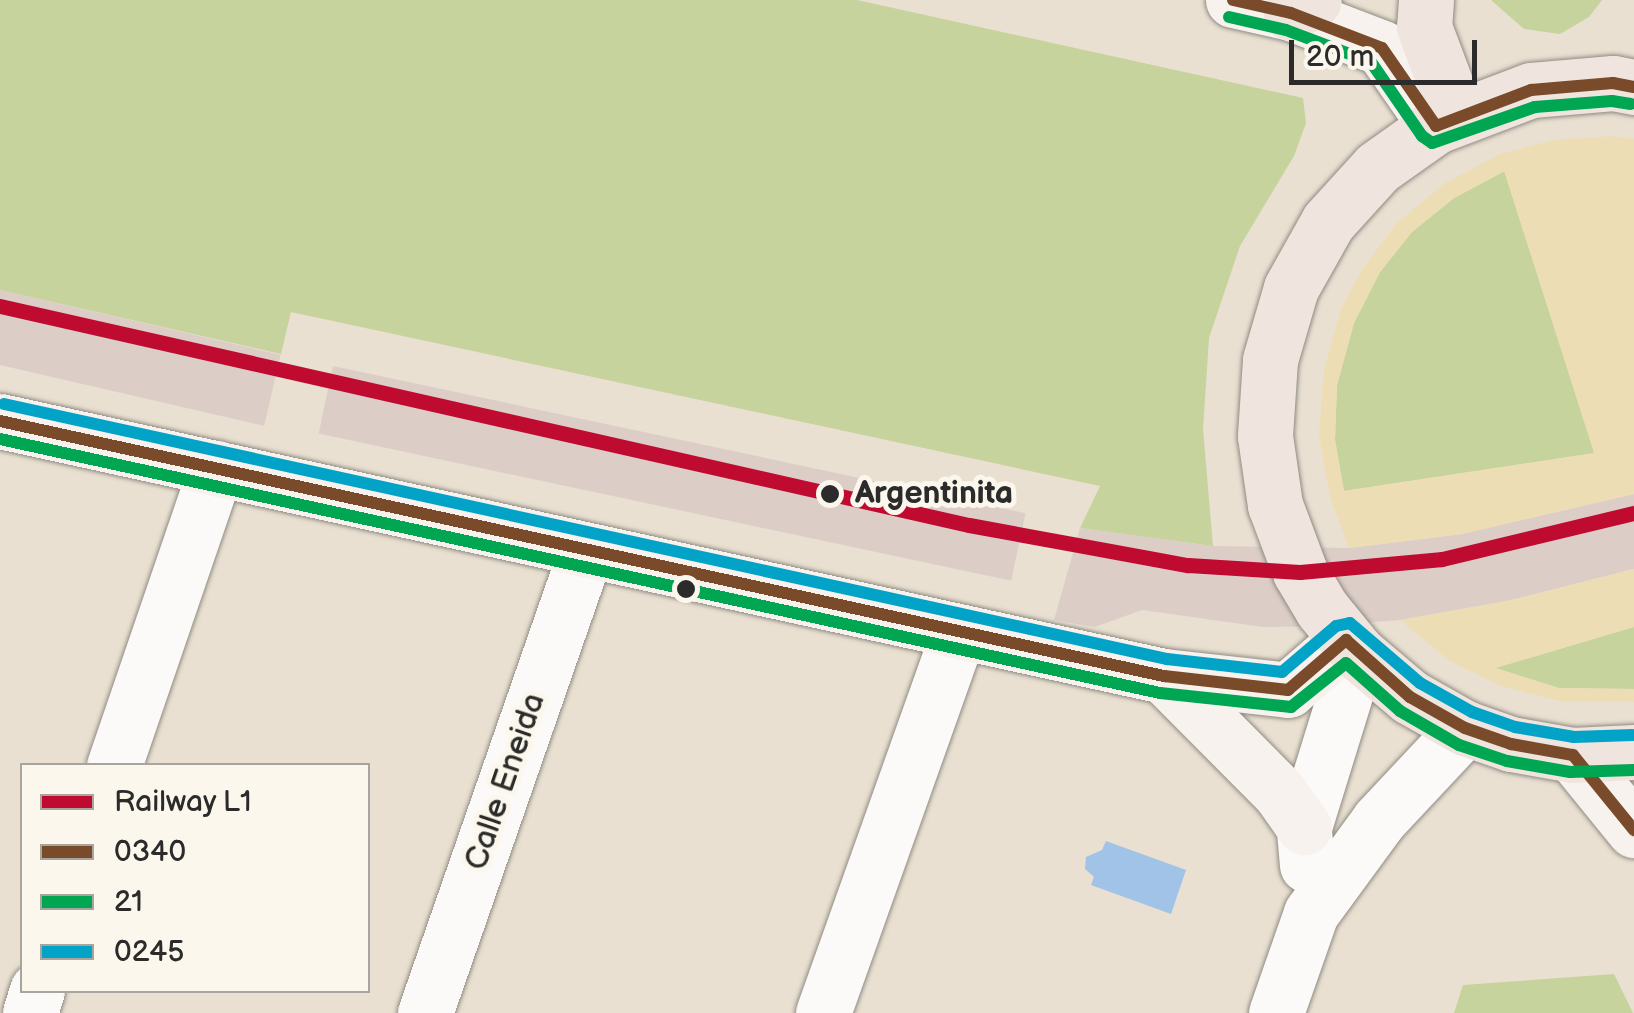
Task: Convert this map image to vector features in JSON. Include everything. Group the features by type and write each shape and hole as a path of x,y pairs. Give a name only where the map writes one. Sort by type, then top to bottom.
{"main road":[{"path":"1233,0 1302,7 1382,48 1447,120"},
{"path":"1426,0 1424,27 1447,120"},
{"path":"1634,87 1612,84 1531,90 1447,120 1377,168 1328,222 1291,288 1270,360 1265,436 1275,505 1300,572 1352,646 1410,697 1465,728 1512,744 1573,755 1634,752"},
{"path":"0,421 958,634 1164,676 1288,690 1352,646"},
{"path":"1164,676 1280,793 1304,827"},
{"path":"1573,755 1634,830"}],"street":[{"path":"115,763 216,468"},
{"name":"Calle Eneida","path":"425,1013 586,550"},
{"path":"823,1013 958,634"},
{"path":"1311,913 1304,827 1352,646"},
{"path":"1276,1013 1311,913 1379,820 1465,728"}],"shaded area":[{"path":"0,290 281,355 264,426 0,365"},
{"path":"333,366 1026,513 1011,581 319,433"},
{"path":"1634,494 1634,569 1507,601 1400,620 1322,626 1263,627 1142,610 1095,627 1054,620 1080,528 1213,546 1349,548 1462,534"}],"green space":[{"path":"0,0 857,0 1303,98 1306,123 1294,156 1240,246 1209,338 1203,429 1213,546 1080,528 1100,486 291,312 281,354 0,290"},
{"path":"1491,0 1602,0 1589,17 1560,34 1524,29"},
{"path":"1505,171 1595,453 1344,491 1335,440 1337,385 1354,323 1380,272 1412,232 1454,198"},
{"path":"1634,627 1634,689 1559,688 1494,668"},
{"path":"1614,974 1633,1013 1454,1013 1463,985"}],"sand":[{"path":"1612,136 1634,139 1634,494 1462,534 1349,548 1330,497 1319,436 1324,370 1341,309 1363,268 1397,223 1444,184 1500,154 1553,140","holes":["1504,171 1594,453 1344,491 1335,440 1337,385 1354,323 1380,272 1412,232 1454,198"]},
{"path":"1634,569 1634,627 1496,668 1559,688 1634,689 1634,702 1559,701 1501,686 1450,661 1400,620 1507,601"}],"water":[{"path":"1106,841 1186,870 1171,914 1091,885 1094,877 1085,869 1086,857 1102,850"}],"rail line":[{"name":"L1","path":"0,306 969,525 1188,565 1300,572 1442,559 1634,513"}],"transit line":[{"name":"0340","path":"1233,0 1291,13 1382,48 1436,126 1531,90 1613,83 1634,87"},
{"name":"21","path":"1229,17 1286,30 1371,62 1422,136 1432,143 1535,107 1612,101 1631,104"},
{"name":"0245","path":"4,404 1167,659 1282,672 1336,626 1350,623 1420,683 1472,712 1515,727 1574,737 1633,735"},
{"name":"0340","path":"0,421 1164,676 1288,690 1346,640 1410,697 1465,728 1511,744 1573,755 1634,830"},
{"name":"21","path":"0,439 1160,693 1291,707 1346,663 1400,711 1459,745 1507,761 1570,772 1634,770"}],"place":[{"name":"Argentinita","path":"830,494"}]}
